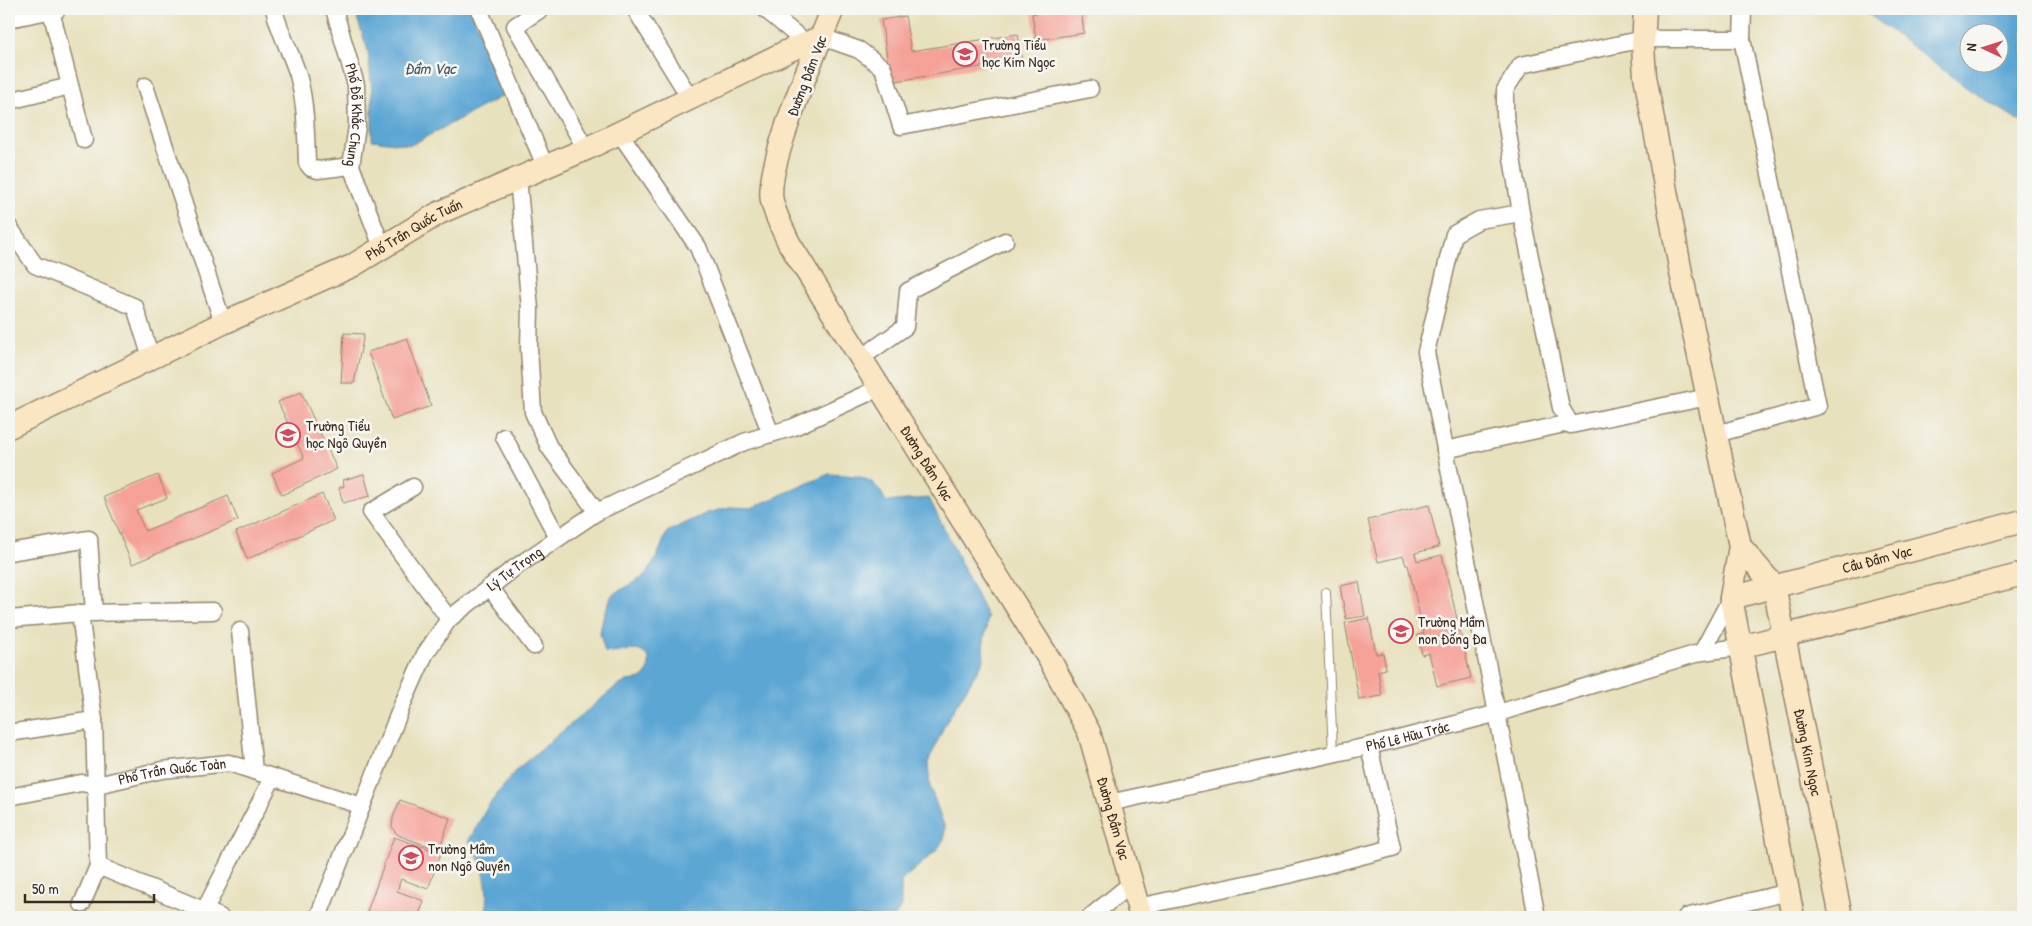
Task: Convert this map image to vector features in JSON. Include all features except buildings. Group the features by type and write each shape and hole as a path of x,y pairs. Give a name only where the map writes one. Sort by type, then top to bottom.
{"street":[{"path":"274,9 278,26 297,74 305,108 307,163 311,168 318,170 351,166"},
{"name":"Phố Đỗ Khắc Chung","path":"334,9 356,85 357,126 351,166 382,247"},
{"path":"479,9 545,166"},
{"path":"541,9 515,26 586,149"},
{"path":"635,9 690,98"},
{"path":"765,9 814,40 859,50 883,68 901,126 1090,89"},
{"name":"Đường Đầm Vạc","path":"833,9 814,40 782,140 771,179 772,200 789,243 1055,670 1090,732 1140,912"},
{"path":"1645,9 1645,76 1681,273 1740,546 1730,598 1702,652"},
{"path":"1716,434 1818,406 1742,39 1743,9"},
{"path":"9,19 54,10 84,140"},
{"path":"1569,423 1561,408 1521,213 1505,115 1505,90 1521,65 1644,39 1742,39"},
{"name":"Phố Trần Quốc Tuấn","path":"9,427 223,323 352,266 439,212 586,149 814,40"},
{"path":"9,101 70,86"},
{"path":"145,86 223,323"},
{"path":"619,132 698,247 771,434"},
{"path":"518,178 530,309 529,348 533,412 549,447 597,512"},
{"path":"1521,213 1479,220 1454,234 1426,352 1498,713 1536,917"},
{"path":"9,227 35,265 135,307 151,358"},
{"path":"861,358 905,326 908,291 1006,241"},
{"name":"Lý Tự Trọng","path":"318,917 425,654 449,619 490,587 597,512 744,442 794,427 879,388"},
{"path":"1445,450 1569,423 1571,425 1589,423 1708,397"},
{"path":"504,437 558,538"},
{"path":"413,487 370,512 449,619"},
{"name":"Cầu Đầm Vạc","path":"1730,598 2023,521"},
{"path":"9,552 89,539 87,613 97,785 98,866 82,904"},
{"path":"1740,546 1774,586"},
{"path":"1740,647 2023,574"},
{"name":"Đường Kim Ngọc","path":"1774,586 1841,917"},
{"path":"490,587 534,646"},
{"path":"1730,598 1793,917"},
{"path":"9,618 87,613 213,611"},
{"path":"240,631 254,771"},
{"name":"Phố Lê Hữu Trác","path":"1109,803 1369,746 1498,713 1702,652 1740,647"},
{"path":"9,733 94,720"},
{"path":"1140,912 1392,848 1369,746"},
{"name":"Phố Trần Quốc Toản","path":"9,797 80,783 97,785 162,770 229,763 362,806"},
{"path":"202,914 273,777"},
{"path":"98,866 202,914 220,917"},
{"path":"1090,917 1132,883"},
{"path":"1686,917 1788,892"}],"lane":[{"path":"1326,592 1334,754"}],"water":[{"name":"Đầm Vạc","path":"354,9 471,9 504,95 411,145 372,140 372,92 368,51"},
{"path":"1862,9 2023,9 2023,123 1967,88"},
{"path":"829,474 864,478 876,486 886,502 929,498 988,618 983,647 984,660 945,724 928,763 930,787 945,828 944,839 936,851 901,881 901,906 895,917 484,917 487,896 485,877 479,859 469,840 488,806 516,770 613,689 627,681 642,679 649,669 649,658 639,651 605,652 600,633 604,614 612,595 645,576 656,559 667,532 707,513 730,507 751,508"}],"place":[{"name":"Trường Tiểu học Kim Ngọc","path":"965,54"},
{"name":"Trường Tiểu học Ngô Quyền","path":"288,435"},
{"name":"Trường Mầm non Đống Đa","path":"1401,631"},
{"name":"Trường Mầm non Ngô Quyền","path":"411,858"}]}
